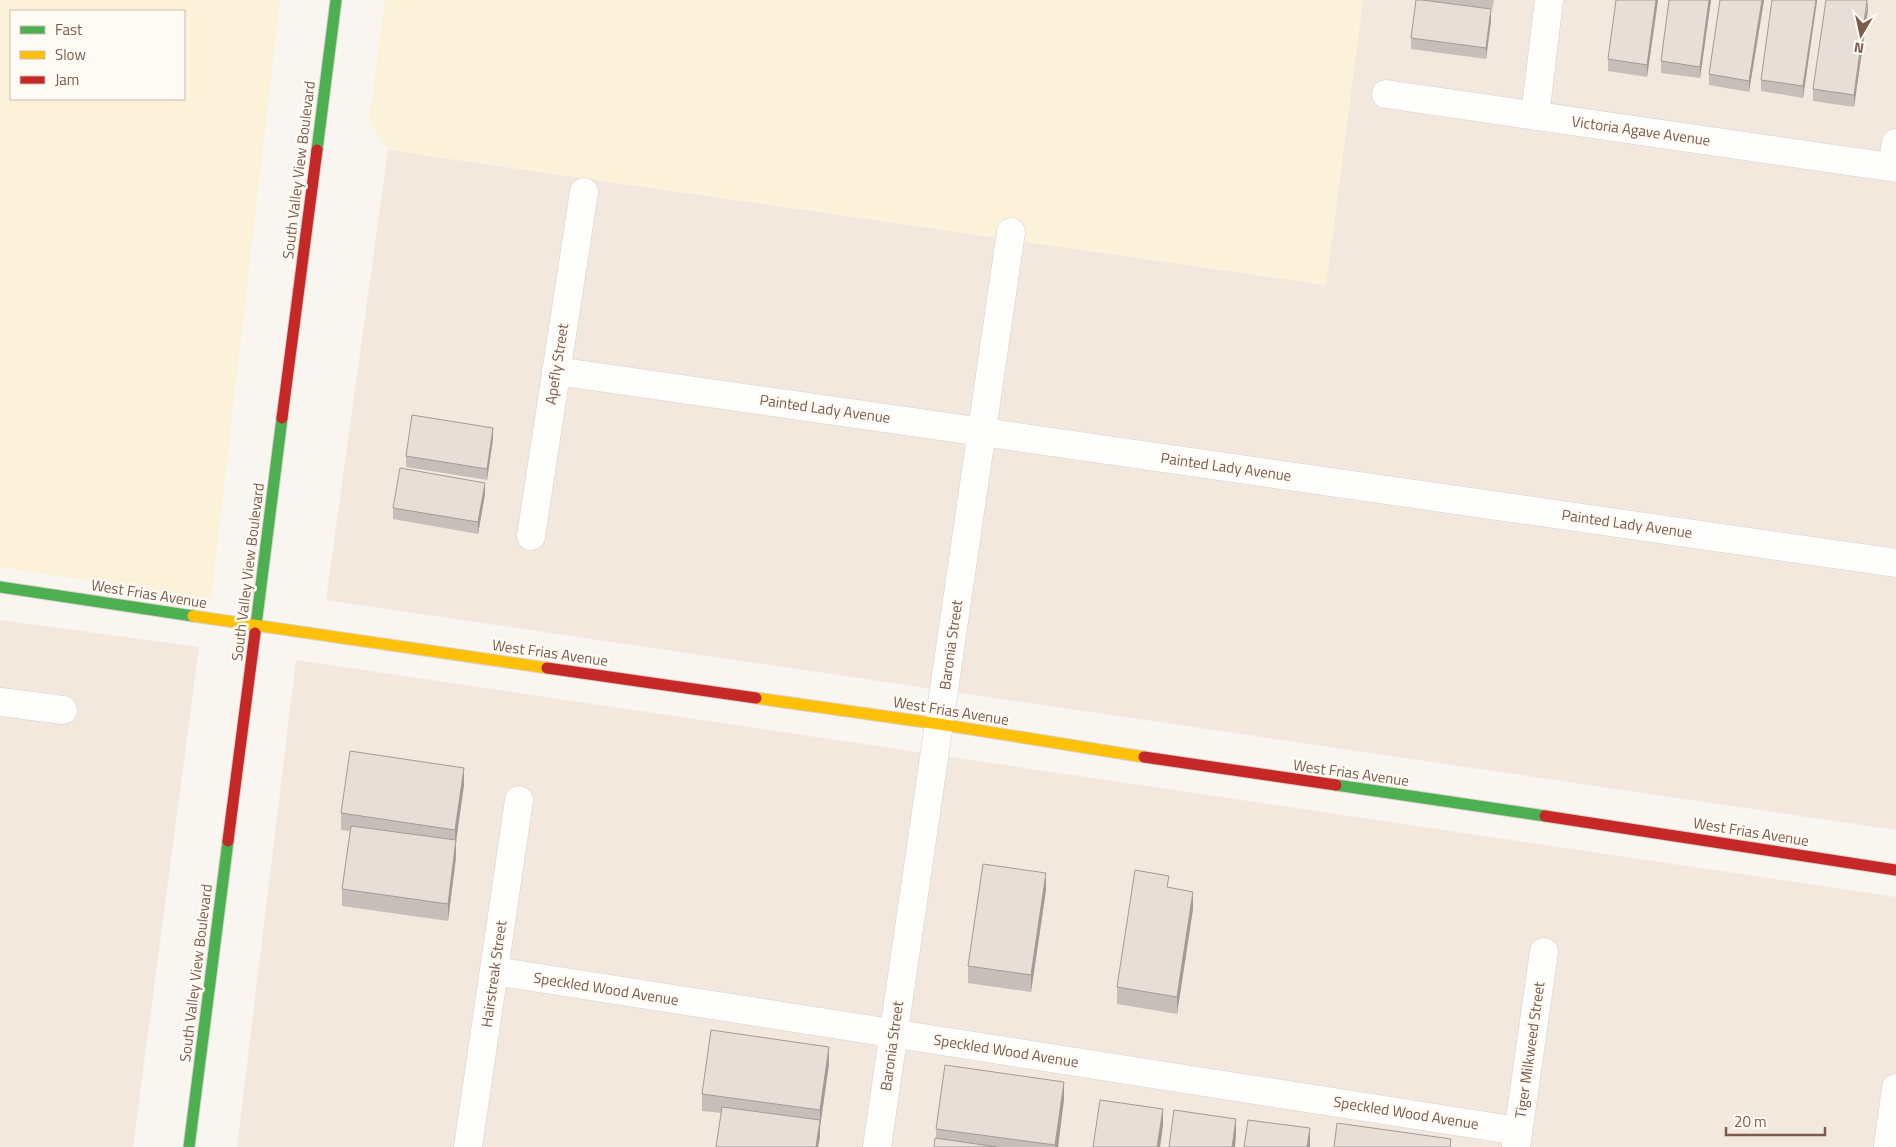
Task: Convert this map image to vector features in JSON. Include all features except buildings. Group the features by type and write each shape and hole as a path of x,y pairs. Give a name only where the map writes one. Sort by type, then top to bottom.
{"street":[{"name":"South Valley View Boulevard","path":"189,1147 336,0"},
{"path":"1535,116 1549,0"},
{"name":"Victoria Agave Avenue","path":"1386,94 1535,116 1895,159"},
{"name":"Apefly Street","path":"531,536 584,192"},
{"name":"Baronia Street","path":"877,1147 1012,232"},
{"name":"Painted Lady Avenue","path":"556,371 1896,563"},
{"name":"West Frias Avenue","path":"0,587 256,626 939,724 1215,768 1569,819 1896,870"},
{"path":"0,702 63,710"},
{"name":"Hairstreak Street","path":"468,1147 519,800"},
{"name":"Tiger Milkweed Street","path":"1517,1139 1544,952"},
{"name":"Speckled Wood Avenue","path":"494,971 894,1034 1517,1139"},
{"path":"1888,1147 1896,1088"}],"shaded area":[{"path":"1363,0 1896,0 1896,830 326,600 388,150 1326,285"},
{"path":"0,620 199,647 133,1147 0,1147"},
{"path":"296,660 1896,897 1896,1147 237,1147"}],"sand":[{"path":"0,0 280,0 211,599 0,567"},
{"path":"385,0 1363,0 1326,285 388,150 369,121"}],"traffic: fast":[{"path":"317,150 336,0"},
{"path":"255,633 282,418"},
{"path":"0,587 193,616"},
{"path":"1336,785 1545,816"},
{"path":"189,1147 228,841"}],"traffic: slow":[{"path":"193,616 547,668"},
{"path":"756,698 939,724 1144,757"}],"traffic: jam":[{"path":"282,418 317,150"},
{"path":"228,841 255,633"},
{"path":"547,668 756,698"},
{"path":"1144,757 1336,785"},
{"path":"1545,816 1896,870"}]}
